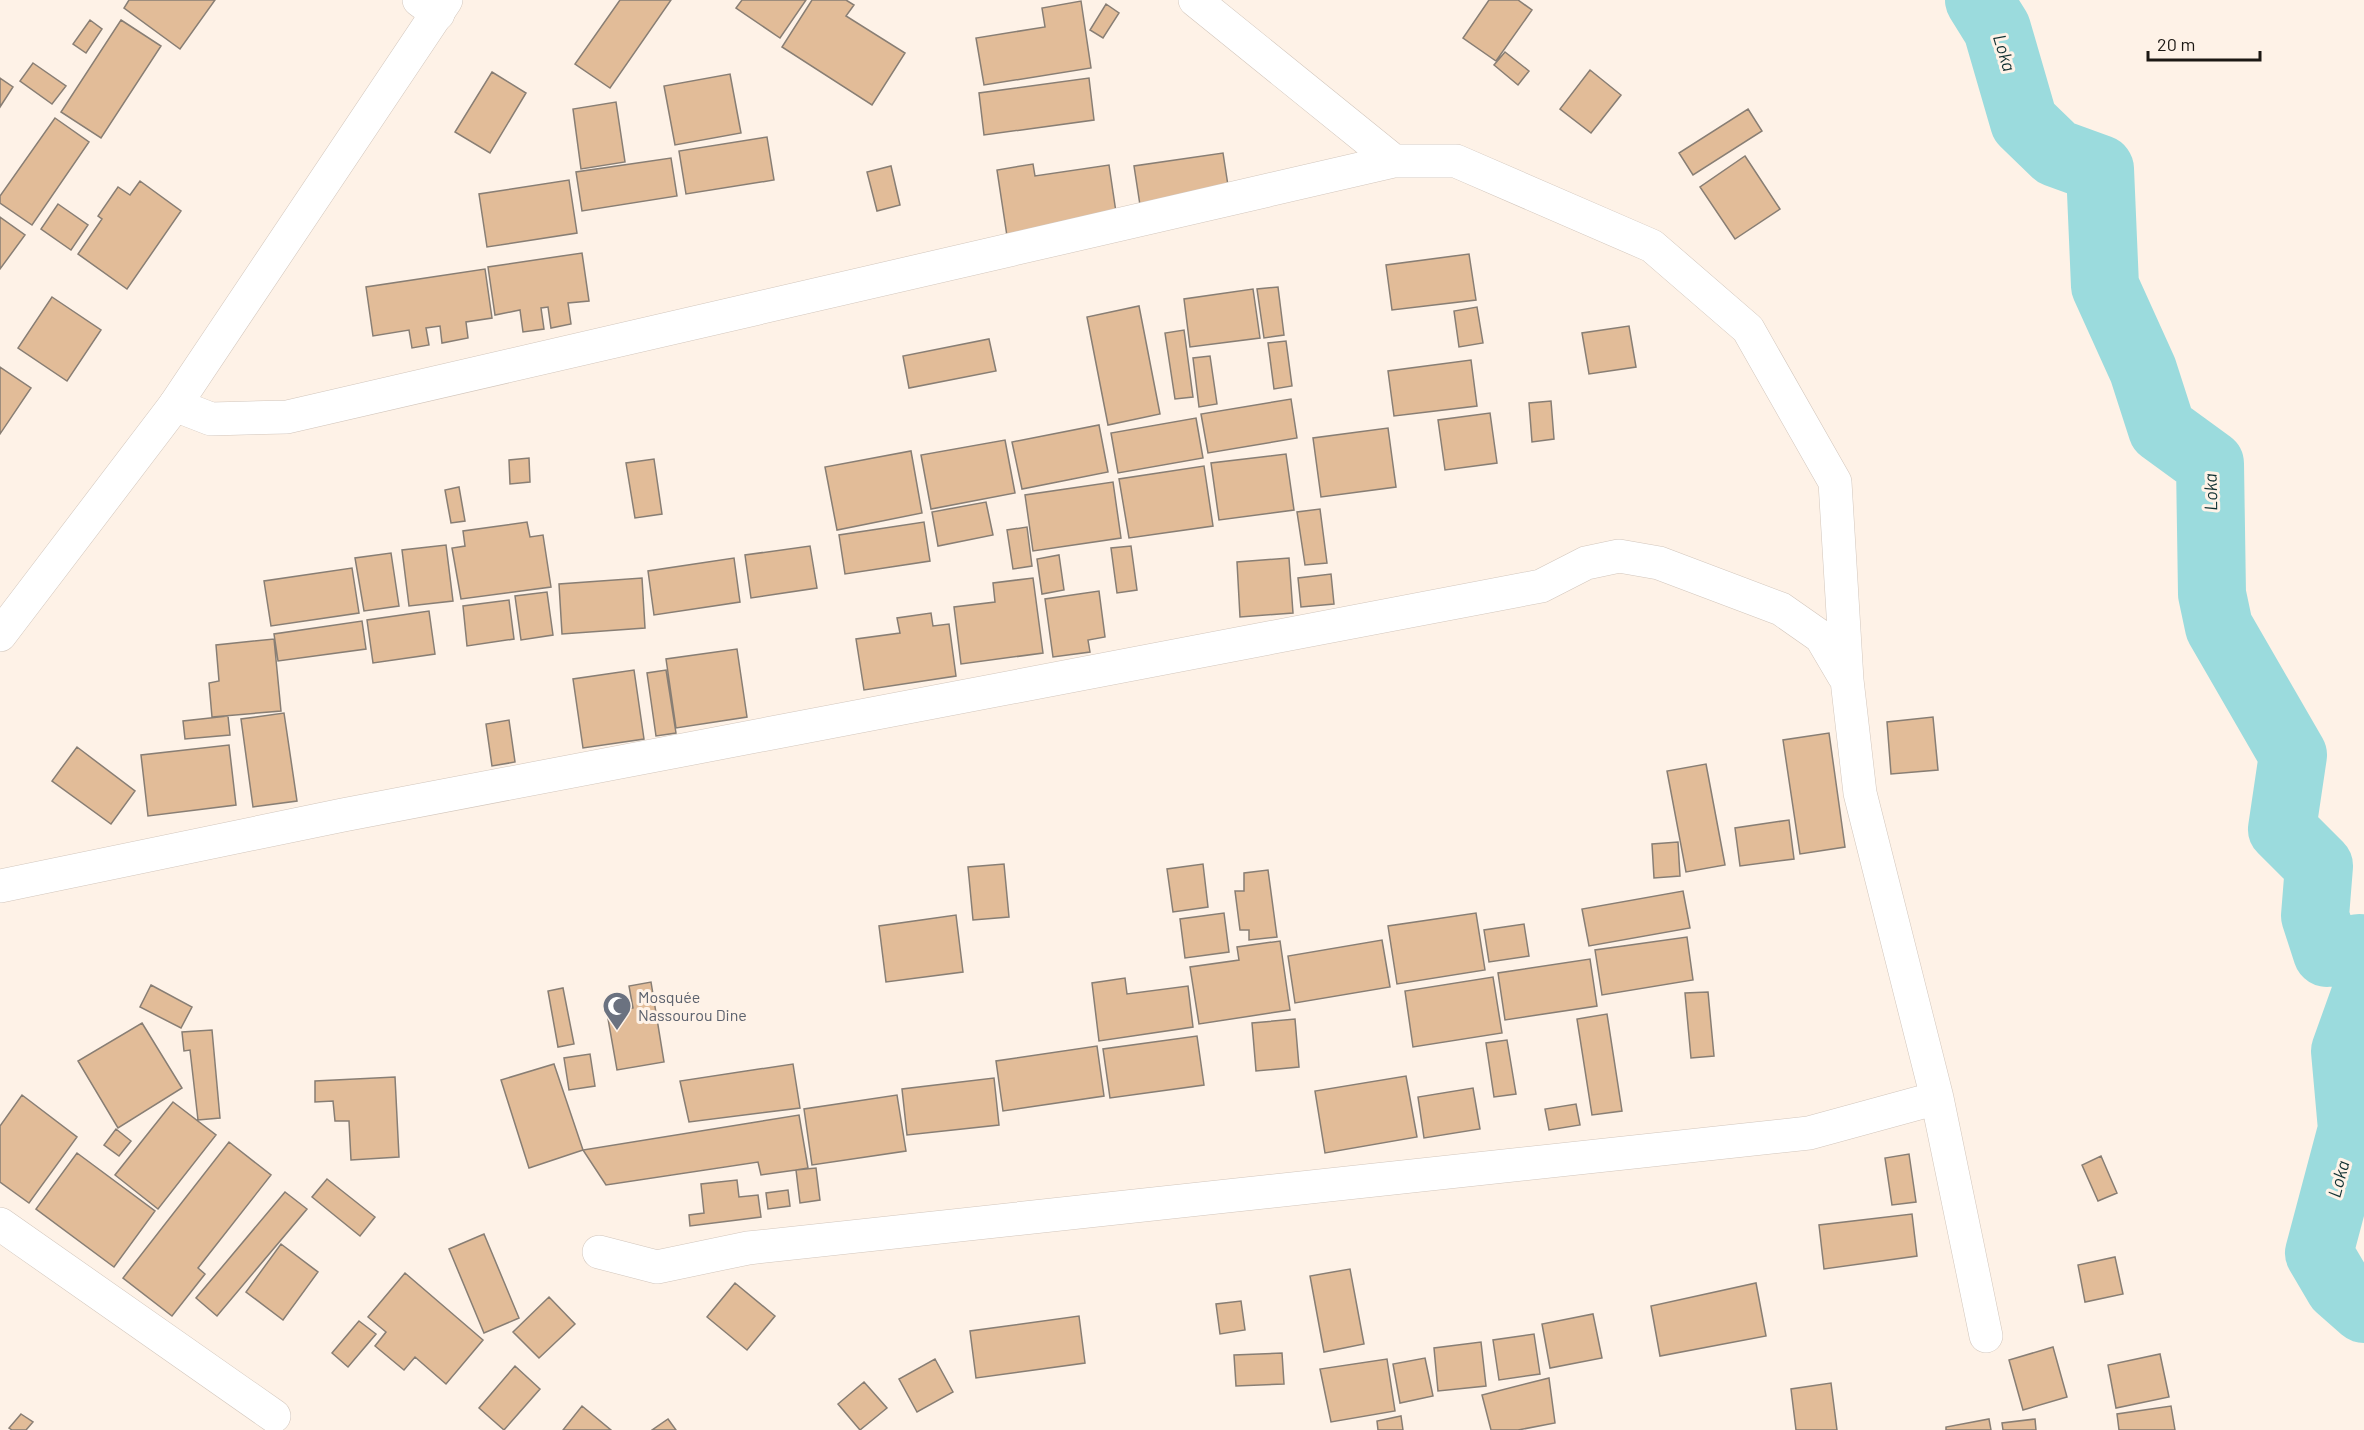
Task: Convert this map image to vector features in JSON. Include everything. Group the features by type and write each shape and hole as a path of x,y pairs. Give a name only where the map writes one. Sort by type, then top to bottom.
{"street":[{"path":"1195,0 1394,161"},
{"path":"0,635 175,405 434,5"},
{"path":"175,405 211,419 287,417 1394,161 1456,161 1652,246 1748,329 1835,482 1847,680 1860,793 1937,1098 1986,1336"},
{"path":"0,886 331,818 1541,586 1586,563 1619,556 1659,563 1780,609 1821,637 1847,680"},
{"path":"599,1252 657,1267 748,1248 1809,1133 1937,1098"},
{"path":"0,1224 274,1416"}],"building":[{"path":"129,0 215,0 180,49 124,8"},
{"path":"620,0 671,0 610,88 575,64"},
{"path":"742,0 806,0 780,38 736,8"},
{"path":"812,0 846,0 854,5 846,16 905,53 872,105 782,47"},
{"path":"1489,0 1518,0 1532,10 1496,61 1463,38"},
{"path":"1081,1 1091,68 984,85 976,38 1045,27 1042,8"},
{"path":"1106,4 1119,13 1103,38 1090,30"},
{"path":"90,20 102,29 86,53 73,44"},
{"path":"121,20 161,46 101,138 61,112"},
{"path":"1505,52 1529,71 1518,85 1494,65"},
{"path":"33,63 66,86 52,104 20,81"},
{"path":"1590,70 1621,95 1591,133 1560,109"},
{"path":"492,72 526,93 490,153 455,132"},
{"path":"730,74 741,133 675,145 664,86"},
{"path":"0,78 13,87 0,107"},
{"path":"1089,78 1094,120 984,135 979,93"},
{"path":"616,102 625,162 581,169 573,109"},
{"path":"1748,109 1762,131 1693,175 1679,153"},
{"path":"55,118 89,142 32,225 0,203 0,196"},
{"path":"767,137 774,180 686,194 679,151"},
{"path":"1223,153 1229,192 1140,205 1134,166"},
{"path":"1745,156 1780,209 1735,239 1700,187"},
{"path":"671,158 677,196 582,211 576,172"},
{"path":"1033,164 1035,176 1109,165 1117,219 1007,236 997,170"},
{"path":"891,166 900,205 877,211 867,172"},
{"path":"569,180 577,233 487,247 479,194"},
{"path":"140,181 181,211 127,289 78,254 102,219 98,216 118,187 130,195"},
{"path":"58,204 88,225 71,250 41,229"},
{"path":"0,217 25,235 0,269"},
{"path":"582,253 589,301 568,303 571,324 551,328 548,307 541,308 544,329 523,332 520,310 495,315 488,267"},
{"path":"1469,254 1476,300 1392,310 1386,265"},
{"path":"485,269 492,318 466,322 468,338 442,343 440,326 426,328 429,345 412,348 409,330 373,336 366,287"},
{"path":"1278,287 1284,335 1264,338 1257,289"},
{"path":"1253,289 1260,338 1190,347 1184,299"},
{"path":"52,297 101,330 67,381 18,348"},
{"path":"1139,306 1160,414 1108,425 1087,317"},
{"path":"1477,307 1483,343 1459,347 1454,311"},
{"path":"1629,326 1636,367 1589,374 1582,333"},
{"path":"1184,330 1193,397 1175,399 1165,333"},
{"path":"989,339 996,371 909,388 903,356"},
{"path":"1286,341 1292,386 1274,389 1268,343"},
{"path":"1210,356 1217,404 1199,407 1193,358"},
{"path":"1471,360 1477,406 1394,416 1388,371"},
{"path":"0,367 31,388 0,434"},
{"path":"1291,399 1297,438 1208,453 1201,414"},
{"path":"1551,401 1554,439 1532,442 1529,403"},
{"path":"1490,413 1497,463 1445,470 1438,420"},
{"path":"1196,418 1203,458 1118,473 1111,433"},
{"path":"1099,425 1108,472 1022,489 1012,442"},
{"path":"1388,428 1396,487 1321,497 1313,438"},
{"path":"1005,440 1015,493 931,509 921,455"},
{"path":"911,451 922,513 837,530 825,467"},
{"path":"1286,454 1294,510 1219,520 1211,463"},
{"path":"529,458 530,482 510,484 509,460"},
{"path":"654,459 662,514 635,518 626,463"},
{"path":"1204,466 1213,526 1129,538 1119,479"},
{"path":"1113,482 1121,538 1033,551 1025,495"},
{"path":"459,487 465,521 451,523 445,490"},
{"path":"986,502 993,535 938,546 932,512"},
{"path":"1320,509 1327,563 1305,565 1297,512"},
{"path":"527,522 530,537 543,535 551,587 461,599 452,548 465,546 463,531"},
{"path":"924,522 930,561 845,574 839,535"},
{"path":"1027,527 1032,566 1013,569 1007,530"},
{"path":"446,545 453,601 409,606 402,550"},
{"path":"810,546 817,588 751,598 745,555"},
{"path":"1131,546 1137,590 1117,593 1111,548"},
{"path":"391,553 399,606 364,611 355,558"},
{"path":"1059,555 1064,590 1042,594 1037,559"},
{"path":"734,558 740,602 654,615 648,571"},
{"path":"1289,558 1293,613 1240,617 1237,562"},
{"path":"352,568 359,613 271,626 264,581"},
{"path":"1331,574 1334,604 1301,607 1298,578"},
{"path":"642,578 645,628 562,634 559,584"},
{"path":"1033,578 1043,653 961,664 954,607 995,602 993,583"},
{"path":"1099,591 1105,637 1088,640 1090,652 1053,657 1045,599"},
{"path":"547,592 553,635 521,640 515,596"},
{"path":"509,600 514,639 467,646 463,606"},
{"path":"429,611 435,654 373,663 367,620"},
{"path":"931,613 933,626 949,624 956,676 864,690 856,639 900,633 897,618"},
{"path":"362,621 366,649 278,661 274,634"},
{"path":"274,639 281,711 212,717 209,683 219,681 216,645"},
{"path":"737,649 747,717 676,728 666,659"},
{"path":"634,670 644,739 583,748 573,679"},
{"path":"666,670 676,733 656,736 647,673"},
{"path":"284,713 297,801 253,807 241,719"},
{"path":"228,716 230,735 185,739 183,721"},
{"path":"1933,717 1938,770 1891,774 1887,722"},
{"path":"509,720 515,762 492,766 486,724"},
{"path":"1829,733 1845,847 1800,854 1783,740"},
{"path":"229,745 236,805 148,816 141,755"},
{"path":"77,747 135,791 111,824 52,781"},
{"path":"1706,764 1725,865 1686,872 1667,771"},
{"path":"1789,820 1794,859 1740,866 1735,828"},
{"path":"1678,842 1680,876 1654,878 1652,844"},
{"path":"1004,864 1009,917 973,920 968,867"},
{"path":"1203,864 1208,907 1173,912 1167,869"},
{"path":"1268,870 1277,937 1249,940 1249,930 1240,930 1235,891 1244,891 1244,873"},
{"path":"1683,891 1690,928 1589,946 1582,909"},
{"path":"1224,913 1229,952 1185,958 1180,919"},
{"path":"1476,913 1485,970 1397,984 1388,926"},
{"path":"956,915 963,972 886,982 879,926"},
{"path":"1524,924 1529,956 1489,962 1484,930"},
{"path":"1687,937 1693,980 1602,995 1595,950"},
{"path":"1382,940 1390,987 1295,1003 1288,956"},
{"path":"1280,941 1290,1010 1199,1024 1190,967 1239,960 1237,947"},
{"path":"1590,959 1597,1006 1505,1020 1498,973"},
{"path":"1493,977 1502,1033 1413,1047 1405,991"},
{"path":"1125,978 1127,994 1188,986 1193,1027 1099,1041 1092,983"},
{"path":"651,982 664,1062 617,1070 607,1013 633,1008 629,986"},
{"path":"151,985 192,1007 181,1028 140,1007"},
{"path":"563,988 574,1044 558,1047 548,991"},
{"path":"1708,992 1714,1056 1691,1058 1685,993"},
{"path":"1607,1014 1622,1111 1592,1115 1577,1019"},
{"path":"1295,1019 1299,1067 1256,1071 1252,1023"},
{"path":"142,1023 182,1088 118,1128 78,1061"},
{"path":"212,1030 220,1118 198,1120 190,1050 184,1051 182,1032"},
{"path":"1197,1036 1204,1085 1110,1098 1103,1049"},
{"path":"1507,1040 1516,1094 1494,1097 1486,1043"},
{"path":"1097,1046 1104,1096 1003,1111 996,1061"},
{"path":"590,1054 595,1086 569,1090 564,1058"},
{"path":"554,1064 583,1150 529,1168 501,1080"},
{"path":"793,1064 800,1108 689,1122 680,1081"},
{"path":"1406,1076 1417,1137 1325,1153 1315,1091"},
{"path":"395,1077 399,1157 351,1160 349,1121 335,1121 333,1101 315,1102 315,1081"},
{"path":"994,1078 999,1125 907,1135 902,1089"},
{"path":"1473,1088 1480,1129 1424,1138 1418,1097"},
{"path":"22,1095 77,1137 29,1203 0,1182 0,1126"},
{"path":"897,1095 906,1151 812,1165 804,1109"},
{"path":"173,1102 216,1135 158,1209 115,1175"},
{"path":"1576,1104 1580,1125 1549,1130 1545,1109"},
{"path":"799,1115 808,1168 796,1170 761,1175 758,1162 606,1185 583,1150"},
{"path":"116,1129 131,1141 119,1156 104,1145"},
{"path":"229,1142 271,1175 198,1268 205,1274 172,1316 123,1278"},
{"path":"77,1153 155,1211 114,1267 36,1209"},
{"path":"1909,1154 1916,1202 1892,1205 1885,1158"},
{"path":"2101,1156 2117,1193 2098,1201 2082,1165"},
{"path":"816,1168 820,1200 800,1203 796,1170"},
{"path":"327,1179 375,1217 360,1236 312,1197"},
{"path":"737,1180 739,1197 758,1195 761,1217 690,1226 689,1215 704,1213 701,1184"},
{"path":"788,1190 790,1206 768,1209 766,1193"},
{"path":"285,1192 307,1209 217,1316 196,1298"},
{"path":"1912,1214 1917,1256 1824,1269 1819,1225"},
{"path":"484,1234 519,1318 484,1333 449,1249"},
{"path":"281,1244 318,1272 283,1320 246,1292"},
{"path":"2115,1257 2123,1294 2085,1302 2078,1265"},
{"path":"1350,1269 1364,1344 1324,1352 1310,1276"},
{"path":"405,1273 483,1340 446,1384 415,1357 404,1370 375,1346 386,1332 368,1317"},
{"path":"735,1283 775,1316 747,1350 707,1317"},
{"path":"1756,1283 1766,1336 1660,1356 1651,1306"},
{"path":"549,1297 575,1324 539,1358 513,1332"},
{"path":"1241,1301 1245,1330 1220,1334 1216,1304"},
{"path":"1593,1314 1602,1358 1550,1368 1542,1324"},
{"path":"1079,1316 1085,1363 976,1378 970,1331"},
{"path":"359,1321 376,1334 348,1367 332,1353"},
{"path":"1534,1334 1540,1374 1499,1380 1493,1340"},
{"path":"1481,1342 1486,1386 1438,1391 1434,1348"},
{"path":"2053,1347 2067,1397 2023,1410 2009,1360"},
{"path":"1282,1353 1284,1384 1236,1386 1234,1355"},
{"path":"2160,1354 2169,1397 2116,1408 2108,1365"},
{"path":"1425,1358 1433,1396 1400,1403 1393,1364"},
{"path":"935,1359 953,1392 917,1412 899,1379"},
{"path":"1387,1359 1395,1411 1331,1422 1320,1369"},
{"path":"515,1366 540,1389 504,1430 479,1408"},
{"path":"1549,1378 1555,1423 1518,1430 1491,1430 1482,1395"},
{"path":"864,1382 887,1408 860,1430 838,1404"},
{"path":"1831,1383 1837,1430 1796,1430 1791,1389"},
{"path":"582,1406 611,1430 563,1430"},
{"path":"2171,1406 2175,1430 2119,1430 2117,1414"},
{"path":"21,1414 33,1422 26,1430 9,1428"},
{"path":"1401,1416 1403,1430 1378,1430 1377,1421"},
{"path":"668,1419 676,1430 652,1430"},
{"path":"1989,1419 1991,1430 1946,1430 1946,1427"},
{"path":"2035,1419 2036,1430 2003,1430 2002,1423"}],"waterway":[{"name":"Loka","path":"1979,0 1997,29 2024,122 2056,153 2100,169 2105,286 2143,370 2162,429 2210,464 2212,594 2219,627 2293,755 2282,829 2319,866 2315,916 2327,953 2359,948 2364,958"},
{"name":"Loka","path":"2364,998 2345,1051 2352,1129 2319,1253 2339,1287 2364,1309"}],"place":[{"name":"Mosquée Nassourou Dine","path":"617,1032"}]}
